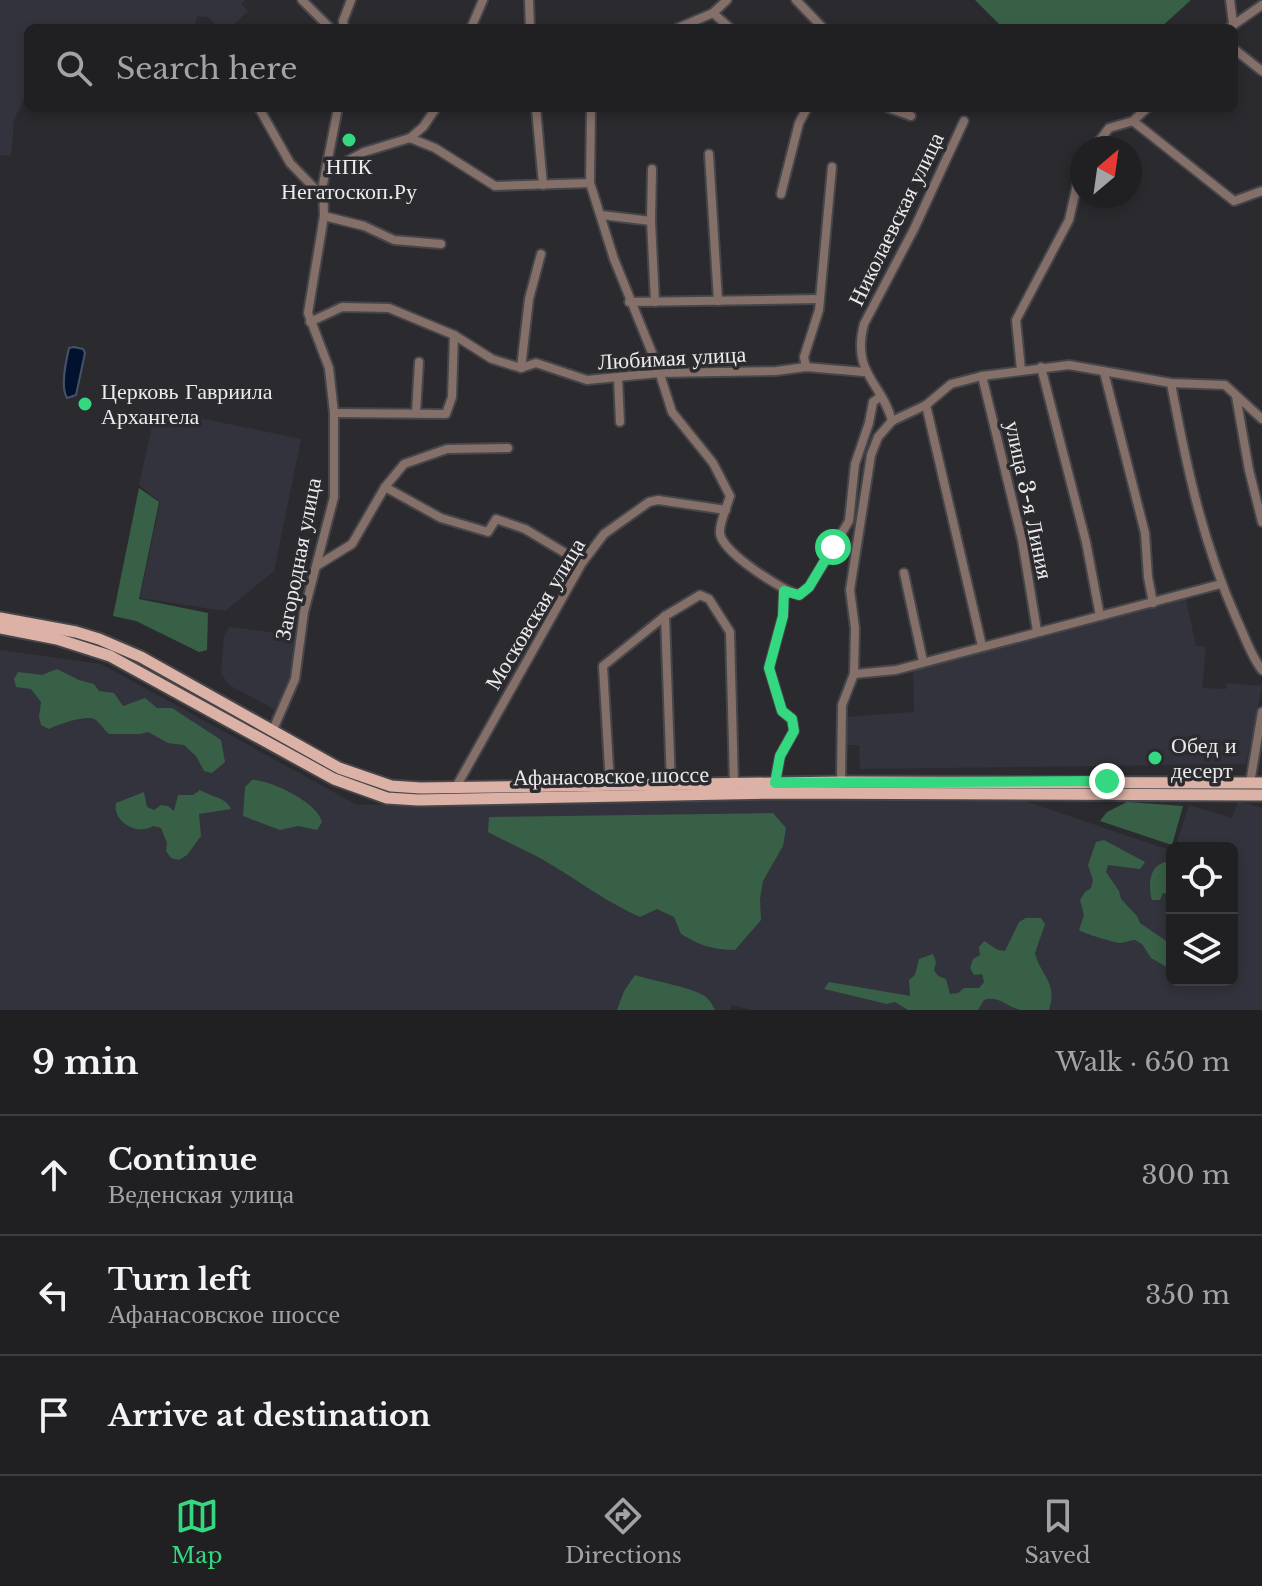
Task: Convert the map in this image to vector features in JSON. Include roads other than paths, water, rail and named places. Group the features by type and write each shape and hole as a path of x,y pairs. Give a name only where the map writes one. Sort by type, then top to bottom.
{"main road":[{"name":"Афанасовское шоссе","path":"0,618 76,632 141,657 272,732 364,778 391,786 841,782 1256,783"},
{"name":"Афанасовское шоссе","path":"0,628 57,639 110,656 334,779 387,798 418,800 774,793 1262,795"}],"street":[{"path":"302,0 326,24"},
{"path":"344,24 351,0"},
{"path":"473,24 483,0"},
{"path":"529,0 530,24"},
{"path":"687,24 713,13 727,0"},
{"path":"796,0 819,24"},
{"path":"1230,0 1231,24"},
{"path":"1233,24 1262,5"},
{"path":"713,13 725,24"},
{"path":"1238,52 1262,71"},
{"path":"261,112 290,163 323,197"},
{"name":"Загородная улица","path":"272,732 295,679 304,612 334,497 334,413 329,368 310,322 309,296 324,216 326,172 337,112"},
{"path":"326,172 364,152 410,138 433,112"},
{"path":"536,112 543,185"},
{"path":"591,112 590,183 629,302 672,412 713,463 730,496 720,533 724,545 784,591 799,595 809,587 849,521 855,464 873,402 880,397"},
{"path":"781,194 799,123 805,112"},
{"path":"900,112 911,116"},
{"path":"1103,136 1109,128 1133,121 1143,112"},
{"name":"Николаевская улица","path":"892,421 888,408 864,372 860,337 964,121"},
{"path":"1133,121 1234,201 1262,191"},
{"path":"410,138 435,148 495,186 590,183"},
{"path":"709,154 718,301"},
{"path":"806,367 804,357 819,310 832,167"},
{"path":"652,169 655,302"},
{"path":"1021,370 1016,320 1069,220 1072,208"},
{"path":"601,215 651,221"},
{"path":"324,216 364,226 394,240 441,244"},
{"path":"521,368 529,299 541,254"},
{"path":"629,302 820,299"},
{"name":"Любимая улица","path":"310,322 342,307 389,308 454,335 492,359 521,368 536,363 587,380 659,373 776,371 806,367 864,372"},
{"path":"334,413 446,414 452,397 454,335"},
{"path":"416,413 419,362"},
{"path":"841,782 842,705 854,674 855,628 850,590 871,455 878,437 892,421 926,405 951,384 982,376 1069,365 1171,383 1225,385 1262,419"},
{"path":"1041,367 1086,542 1100,616"},
{"path":"1104,372 1145,533 1153,603"},
{"name":"улица 3-я Линия","path":"982,376 1022,540 1037,631"},
{"path":"618,378 620,422"},
{"path":"1171,383 1189,481 1221,584 1262,670"},
{"path":"1236,396 1262,522"},
{"path":"926,405 982,646"},
{"path":"318,565 352,544 385,487 404,464 447,449 508,448"},
{"path":"385,487 441,518 488,532 496,519 525,529 582,563"},
{"name":"Московская улица","path":"456,787 582,563 604,534 649,502 658,500 726,510"},
{"path":"904,573 923,661"},
{"path":"854,674 896,670 1221,584"},
{"path":"775,783 780,756 794,731 792,719 782,711 769,668 783,616 784,591"},
{"path":"610,785 602,669 665,616 694,597 705,596 729,630 734,784"},
{"path":"665,616 671,784"},
{"path":"1256,783 1262,712"}],"water":[{"path":"69,348 83,349 85,353 76,395 67,398 65,367"}],"place":[{"name":"НПК Негатоскоп.Ру","path":"349,140"},
{"name":"Церковь Гавриила Архангела","path":"85,404"},
{"name":"Обед и десерт","path":"1155,758"}]}
